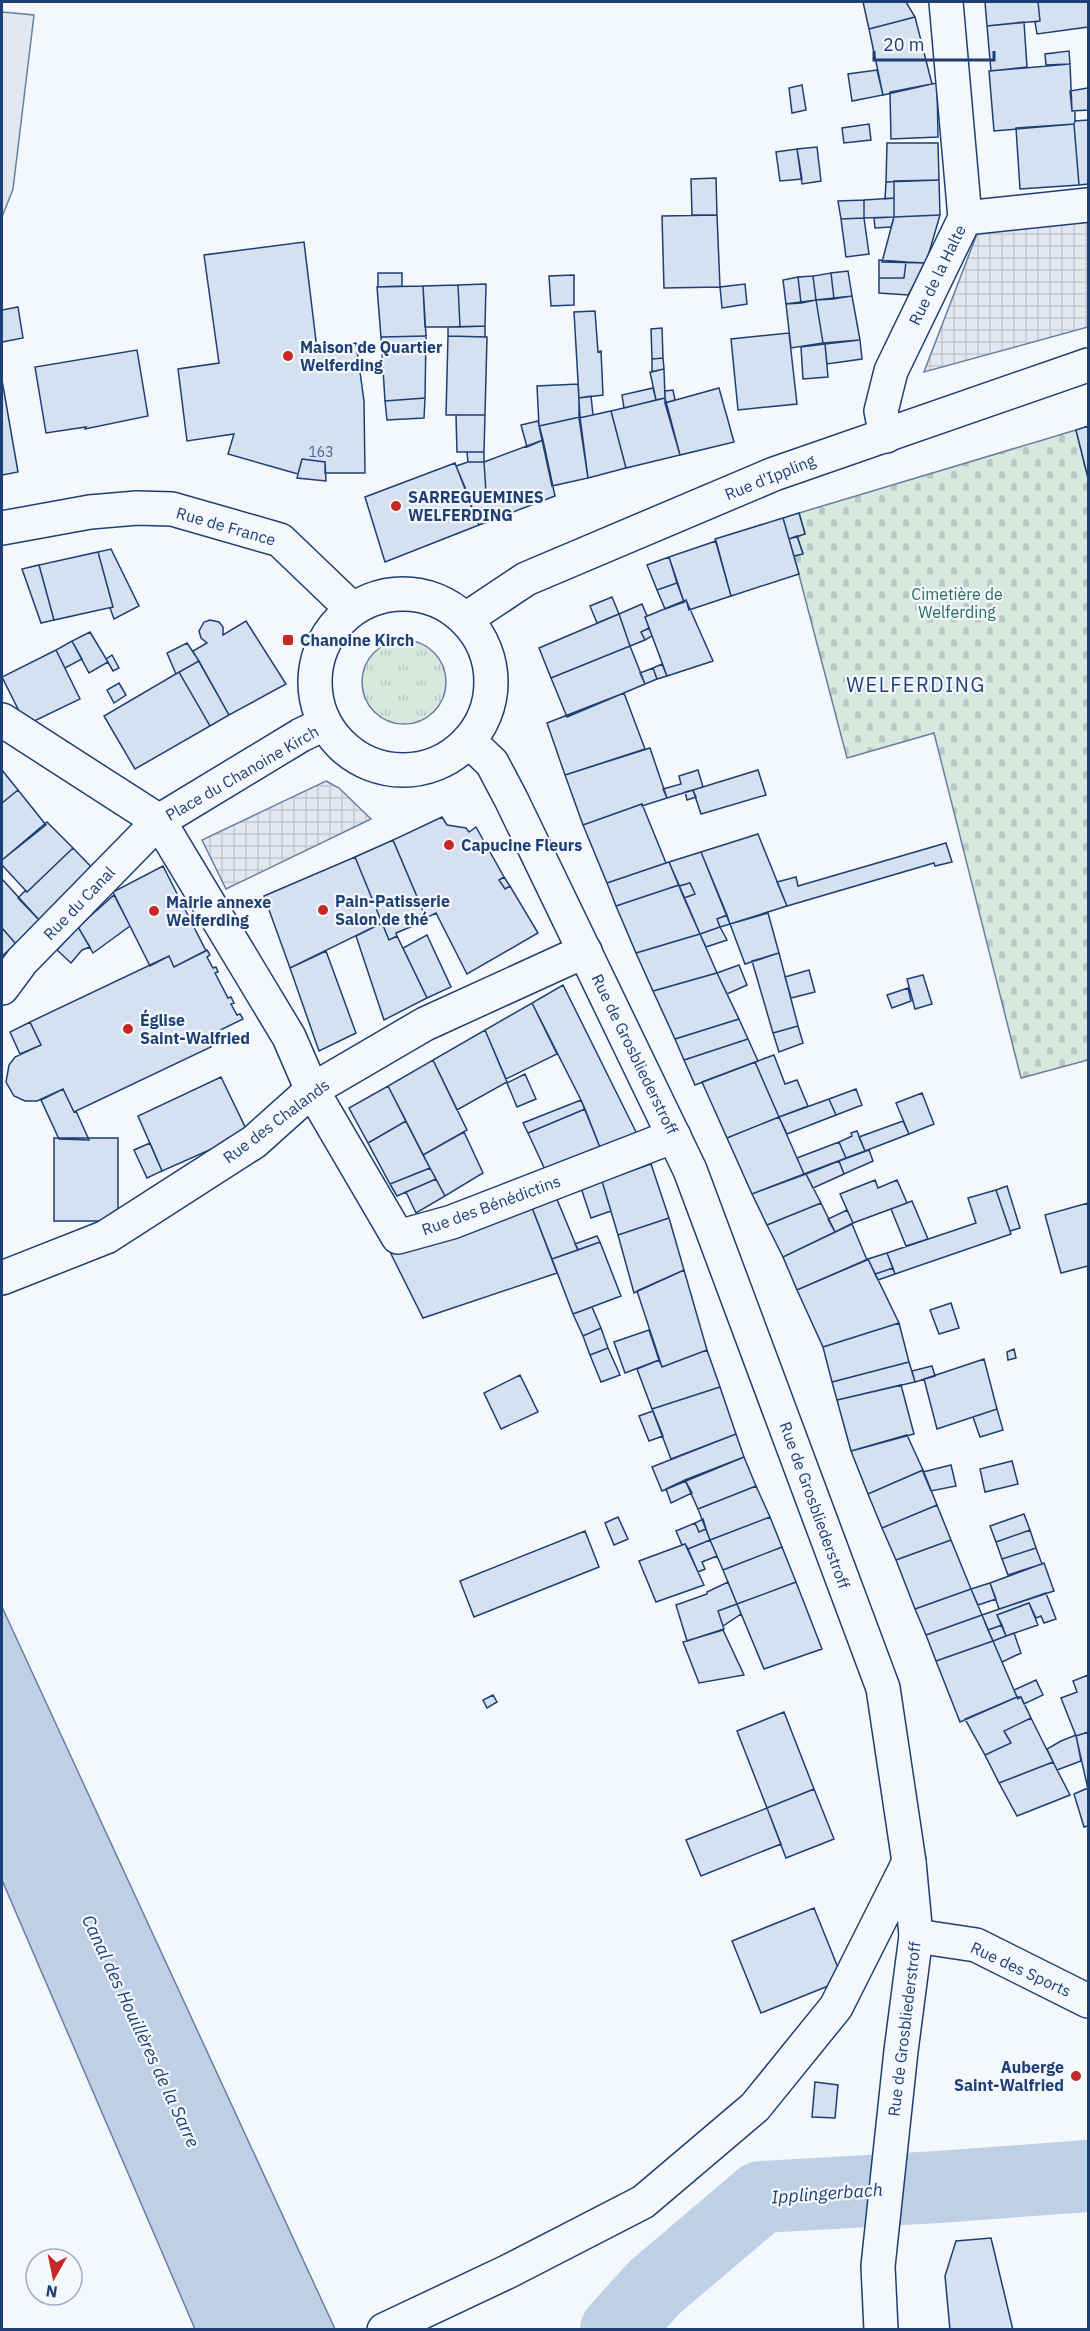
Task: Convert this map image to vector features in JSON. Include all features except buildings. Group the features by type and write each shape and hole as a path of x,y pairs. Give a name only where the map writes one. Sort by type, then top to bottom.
{"street":[{"name":"Rue de la Halte","path":"886,436 881,411 891,371 965,218 946,2"},
{"path":"965,218 1089,205"},
{"name":"Rue d'Ippling","path":"466,619 526,579 790,468 1089,365"},
{"name":"Rue de France","path":"2,528 90,512 137,508 172,509 280,540 352,609"},
{"path":"411,593 440,601 466,619 486,649 492,684 483,720 469,741 448,758 424,768 398,770 372,764 349,751 324,724 318,708 314,680 319,653 332,629 352,609 380,597 411,593"},
{"name":"Place du Chanoine Kirch","path":"2,720 159,821 289,1037 312,1090"},
{"name":"Place du Chanoine Kirch","path":"159,821 301,735 324,724"},
{"name":"Rue de Grosbliederstroff","path":"469,741 492,763 585,951 694,1181 883,1688 909,1862 916,1936 895,2102 878,2266 881,2330"},
{"name":"Rue du Canal","path":"2,988 22,961 159,821"},
{"name":"Rue des Chalands","path":"7,1276 106,1237 254,1142 312,1090 425,1024 585,951"},
{"name":"Rue des Bénédictins","path":"312,1090 398,1237 452,1222 674,1136"},
{"path":"384,2330 507,2272 643,2202 756,2107 836,2007 909,1862"},
{"name":"Rue des Sports","path":"916,1936 976,1945 1089,2001"}],"green space":[{"name":"Cimetière de Welferding","path":"1076,430 1088,478 1088,1060 1021,1078 934,733 847,758 794,556 803,553 797,536 805,533 799,513"},
{"path":"404,640 420,643 434,652 443,666 446,682 443,698 434,712 420,721 404,724 388,721 374,712 365,698 362,682 365,666 374,652 388,643"}],"shaded area":[{"path":"2,12 34,15 13,189 2,217"},
{"path":"1088,220 1088,327 924,372 977,234"},
{"path":"326,781 339,788 371,819 226,889 202,840"}],"water":[{"name":"Canal des Houillères de la Sarre","path":"2,1607 335,2329 195,2329 2,1880"}],"waterway":[{"name":"Ipplingerbach","path":"616,2330 655,2287 761,2197 1088,2176"}],"place":[{"name":"Maison de Quartier Welferding","path":"288,356"},
{"name":"SARREGUEMINES WELFERDING","path":"396,506"},
{"name":"Chanoine Kirch","path":"288,640"},
{"name":"Capucine Fleurs","path":"449,845"},
{"name":"Pain-Patisserie Salon de thé","path":"323,910"},
{"name":"Mairie annexe Welferding","path":"154,911"},
{"name":"Église Saint-Walfried","path":"128,1029"},
{"name":"Auberge Saint-Walfried","path":"1076,2076"}],"district":[{"name":"WELFERDING","path":"916,684"}]}
